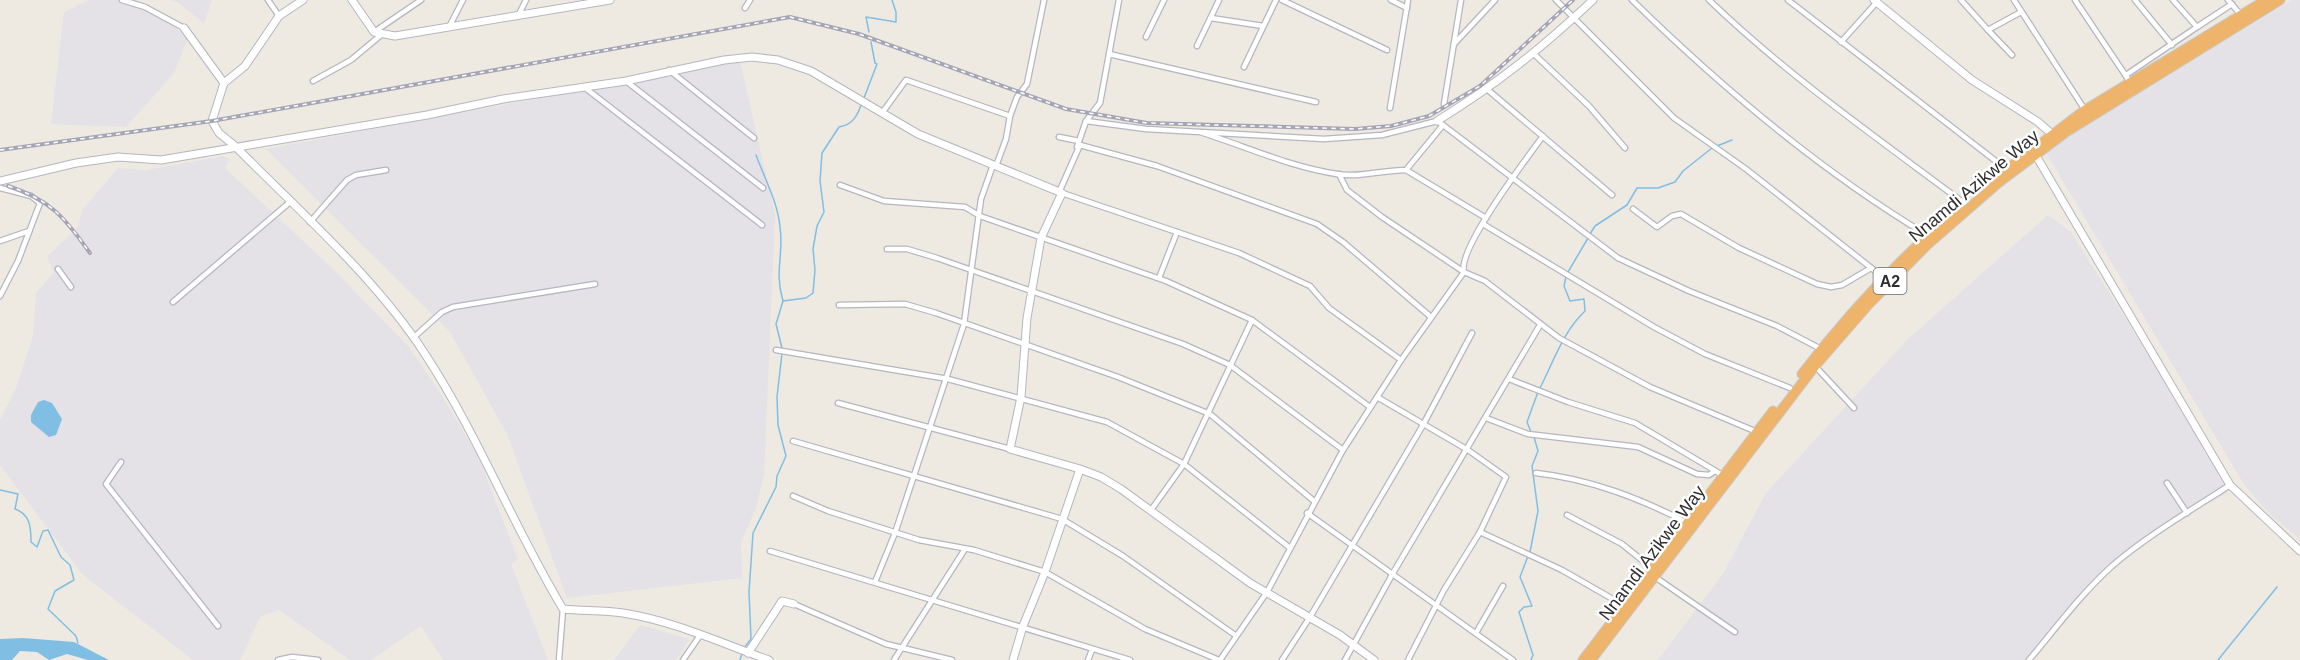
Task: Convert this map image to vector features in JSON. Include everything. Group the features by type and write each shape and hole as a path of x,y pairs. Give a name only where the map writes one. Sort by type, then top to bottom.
{"highway":[{"name":"Nnamdi Azikwe Way","path":"1591,660 1688,523 1790,388 1858,303 1927,235 2006,169 2128,79 2266,0"},
{"name":"Nnamdi Azikwe Way","path":"1583,660 1624,606 1654,573 1815,366 1888,283 1928,244 2035,154 2106,104 2280,0"}],"street":[{"path":"122,0 146,7 184,28 224,83"},
{"path":"268,0 279,16"},
{"path":"303,0 279,16 245,66 224,83 212,121 219,133 235,146 366,279 413,338 458,409 540,572 563,609 558,638 559,660"},
{"path":"352,0 378,34 395,36 518,16 586,2 610,0"},
{"path":"313,81 351,60 378,34 421,0"},
{"path":"449,27 463,0"},
{"path":"518,16 526,0"},
{"path":"745,8 750,0"},
{"path":"875,582 896,533 948,379 964,324 981,199 1006,139 1010,116 1017,97 1027,84 1044,0"},
{"path":"1010,449 1021,397 1031,289 1041,238 1086,121 1100,103 1119,0"},
{"path":"1146,37 1164,0"},
{"path":"1197,46 1219,0"},
{"path":"1244,67 1276,0"},
{"path":"1282,0 1388,50"},
{"path":"1391,0 1407,8"},
{"path":"1390,108 1408,0"},
{"path":"1444,104 1461,0"},
{"path":"1452,46 1495,0"},
{"path":"1556,0 1674,118 1718,148 1884,278"},
{"path":"1406,170 1440,123 1488,90 1534,54 1593,0"},
{"path":"1632,0 1687,54 1818,160 1927,235"},
{"path":"1709,0 1740,30 1841,111 1964,203"},
{"path":"1788,0 2006,169"},
{"path":"1961,0 2012,55"},
{"path":"2014,0 2085,110"},
{"path":"2075,0 2128,79 2230,2 2241,15"},
{"path":"2135,0 2172,45"},
{"path":"2173,0 2197,27"},
{"path":"1841,42 1877,1 1972,80 2038,122 2052,134"},
{"path":"1988,30 2021,12"},
{"path":"1211,18 1263,27"},
{"path":"1108,54 1316,102"},
{"path":"1534,54 1589,106 1625,148"},
{"path":"0,181 87,161 118,157 161,160 584,86 626,81 724,60 752,57 778,60 811,71 918,134 1061,191 1239,253 1310,286 1329,308 1401,360"},
{"path":"669,70 754,138"},
{"path":"882,113 906,80 1010,116"},
{"path":"626,81 763,188"},
{"path":"584,86 762,225"},
{"path":"1488,90 1612,195"},
{"path":"1086,121 1200,132 1324,140 1382,135 1440,123 1586,234 1628,263 1777,326 1821,349"},
{"path":"1200,132 1295,163 1339,174 1406,170 1486,218"},
{"path":"1464,272 1462,264 1464,257 1482,224 1543,136"},
{"path":"1059,137 1079,141"},
{"path":"1077,147 1083,145 1157,166 1317,224 1343,242 1431,316"},
{"path":"2035,154 2230,485 2300,551"},
{"path":"310,222 347,180 356,175 386,170"},
{"path":"1339,174 1347,190 1464,272 1485,281 1559,338 1650,387 1756,432"},
{"path":"840,185 884,201 965,207 980,216 1159,278 1252,320 1370,407"},
{"path":"0,188 31,196 40,203 18,261 0,296"},
{"path":"173,302 290,202"},
{"path":"1634,209 1657,227 1672,216 1681,214 1739,248 1816,284 1831,288 1842,285 1871,268"},
{"path":"1482,224 1654,327 1704,354 1790,388"},
{"path":"0,241 29,231"},
{"path":"1159,278 1177,232"},
{"path":"887,249 907,249 972,269 1183,344 1230,365 1343,450"},
{"path":"58,269 71,287"},
{"path":"793,496 828,511 896,533 938,545 965,549 1045,572 1145,629 1220,660 1235,635 1267,592 1307,513 1370,407 1431,316 1464,272"},
{"path":"413,338 442,312 453,307 595,284"},
{"path":"839,305 905,304 1118,377 1210,414 1314,501"},
{"path":"1151,510 1184,464 1210,414 1252,320"},
{"path":"1345,660 1393,573 1468,450 1540,325"},
{"path":"1282,660 1310,617 1423,425 1472,333"},
{"path":"776,350 876,365 948,379 1107,422 1184,464 1290,548"},
{"path":"1815,366 1854,408"},
{"path":"1509,379 1535,391 1635,423 1724,476"},
{"path":"1377,397 1468,450 1506,477 1480,532 1436,605 1408,660"},
{"path":"838,403 1010,449 1101,477 1267,592 1355,645 1374,660"},
{"path":"1486,418 1528,434 1629,445 1697,474 1708,475 1714,471"},
{"path":"793,441 914,478 1062,519 1123,556 1235,635"},
{"path":"121,462 106,484 218,626"},
{"path":"1013,660 1023,626 1045,572 1080,469"},
{"path":"1536,473 1584,481 1604,487 1652,505 1688,523"},
{"path":"2168,483 2187,513"},
{"path":"2029,660 2082,597 2111,567 2136,547 2230,485"},
{"path":"1307,513 1513,660"},
{"path":"1567,516 1622,544 1654,573 1734,632"},
{"path":"1480,532 1531,555 1624,606"},
{"path":"894,660 935,600 965,549"},
{"path":"770,550 1023,626 1092,651 1130,660"},
{"path":"1476,633 1503,586"},
{"path":"748,652 782,601 794,604 886,644 952,660"},
{"path":"563,609 621,613 701,634 769,660"},
{"path":"682,660 701,634"},
{"path":"1088,660 1092,651"},
{"path":"278,660 292,657 318,660"}],"shaded area":[{"path":"89,0 124,0 148,5 188,38 174,73 126,127 51,124 64,12"},
{"path":"171,0 212,0 204,23"},
{"path":"2292,0 2300,0 2300,539 2273,517 2245,486 2045,151"},
{"path":"740,61 775,215 764,475 756,508 741,542 742,578 567,598 507,434 450,332 266,149"},
{"path":"224,156 230,160 225,168 333,269 408,346 437,388 478,456 518,559 511,564 548,660 443,660 421,626 371,660 350,660 279,610 261,616 240,660 193,660 83,575 0,465 0,420 16,388 33,336 36,293 54,272 47,257 78,227 82,210 118,168 146,170"},
{"path":"2048,215 2071,232 2224,476 2227,493 2134,545 2103,569 2029,660 1658,660 1723,574 1766,493 1908,339"},
{"path":"640,625 689,639 676,660 614,660"}],"water":[{"path":"44,400 52,403 62,419 56,435 49,437 31,422 31,415 38,402"},
{"path":"23,638 74,642 109,660 88,660 67,654 49,660 37,652 20,651 12,660 0,660 0,639"}],"waterway":[{"path":"869,32 866,17 896,22 892,0"},
{"path":"864,98 877,64 871,42"},
{"path":"782,348 776,324 783,301 806,298 813,293 815,270 813,249 817,226 824,212 820,181 822,153 839,127 854,119 862,102"},
{"path":"1717,146 1732,140"},
{"path":"1590,234 1595,226 1627,205 1637,188 1658,188 1675,182 1683,171 1712,148"},
{"path":"756,155 774,199 779,218 781,237 779,281 783,301"},
{"path":"1568,272 1588,238"},
{"path":"1540,388 1564,338 1585,311 1584,299 1570,301 1564,286 1566,277"},
{"path":"744,648 751,639 749,592 753,533 776,487 777,476 786,456 778,425 777,397 782,353"},
{"path":"1531,432 1527,422 1538,392"},
{"path":"1530,552 1538,511 1532,466 1538,451 1534,437"},
{"path":"0,490 18,494 15,509 27,518 31,542 37,547 43,531 48,530 61,557 70,565 74,580 55,591 48,609 76,636 78,643"},
{"path":"1528,556 1520,577 1532,606 1524,607 1519,612 1533,655 1531,660"},
{"path":"2218,660 2277,587"},
{"path":"740,660 742,653"}],"railway":[{"path":"0,150 212,121 790,17 859,34 1066,109 1147,123 1355,129 1391,126 1429,116 1480,86 1573,0"},
{"path":"8,186 35,197 56,212 90,253"}]}
